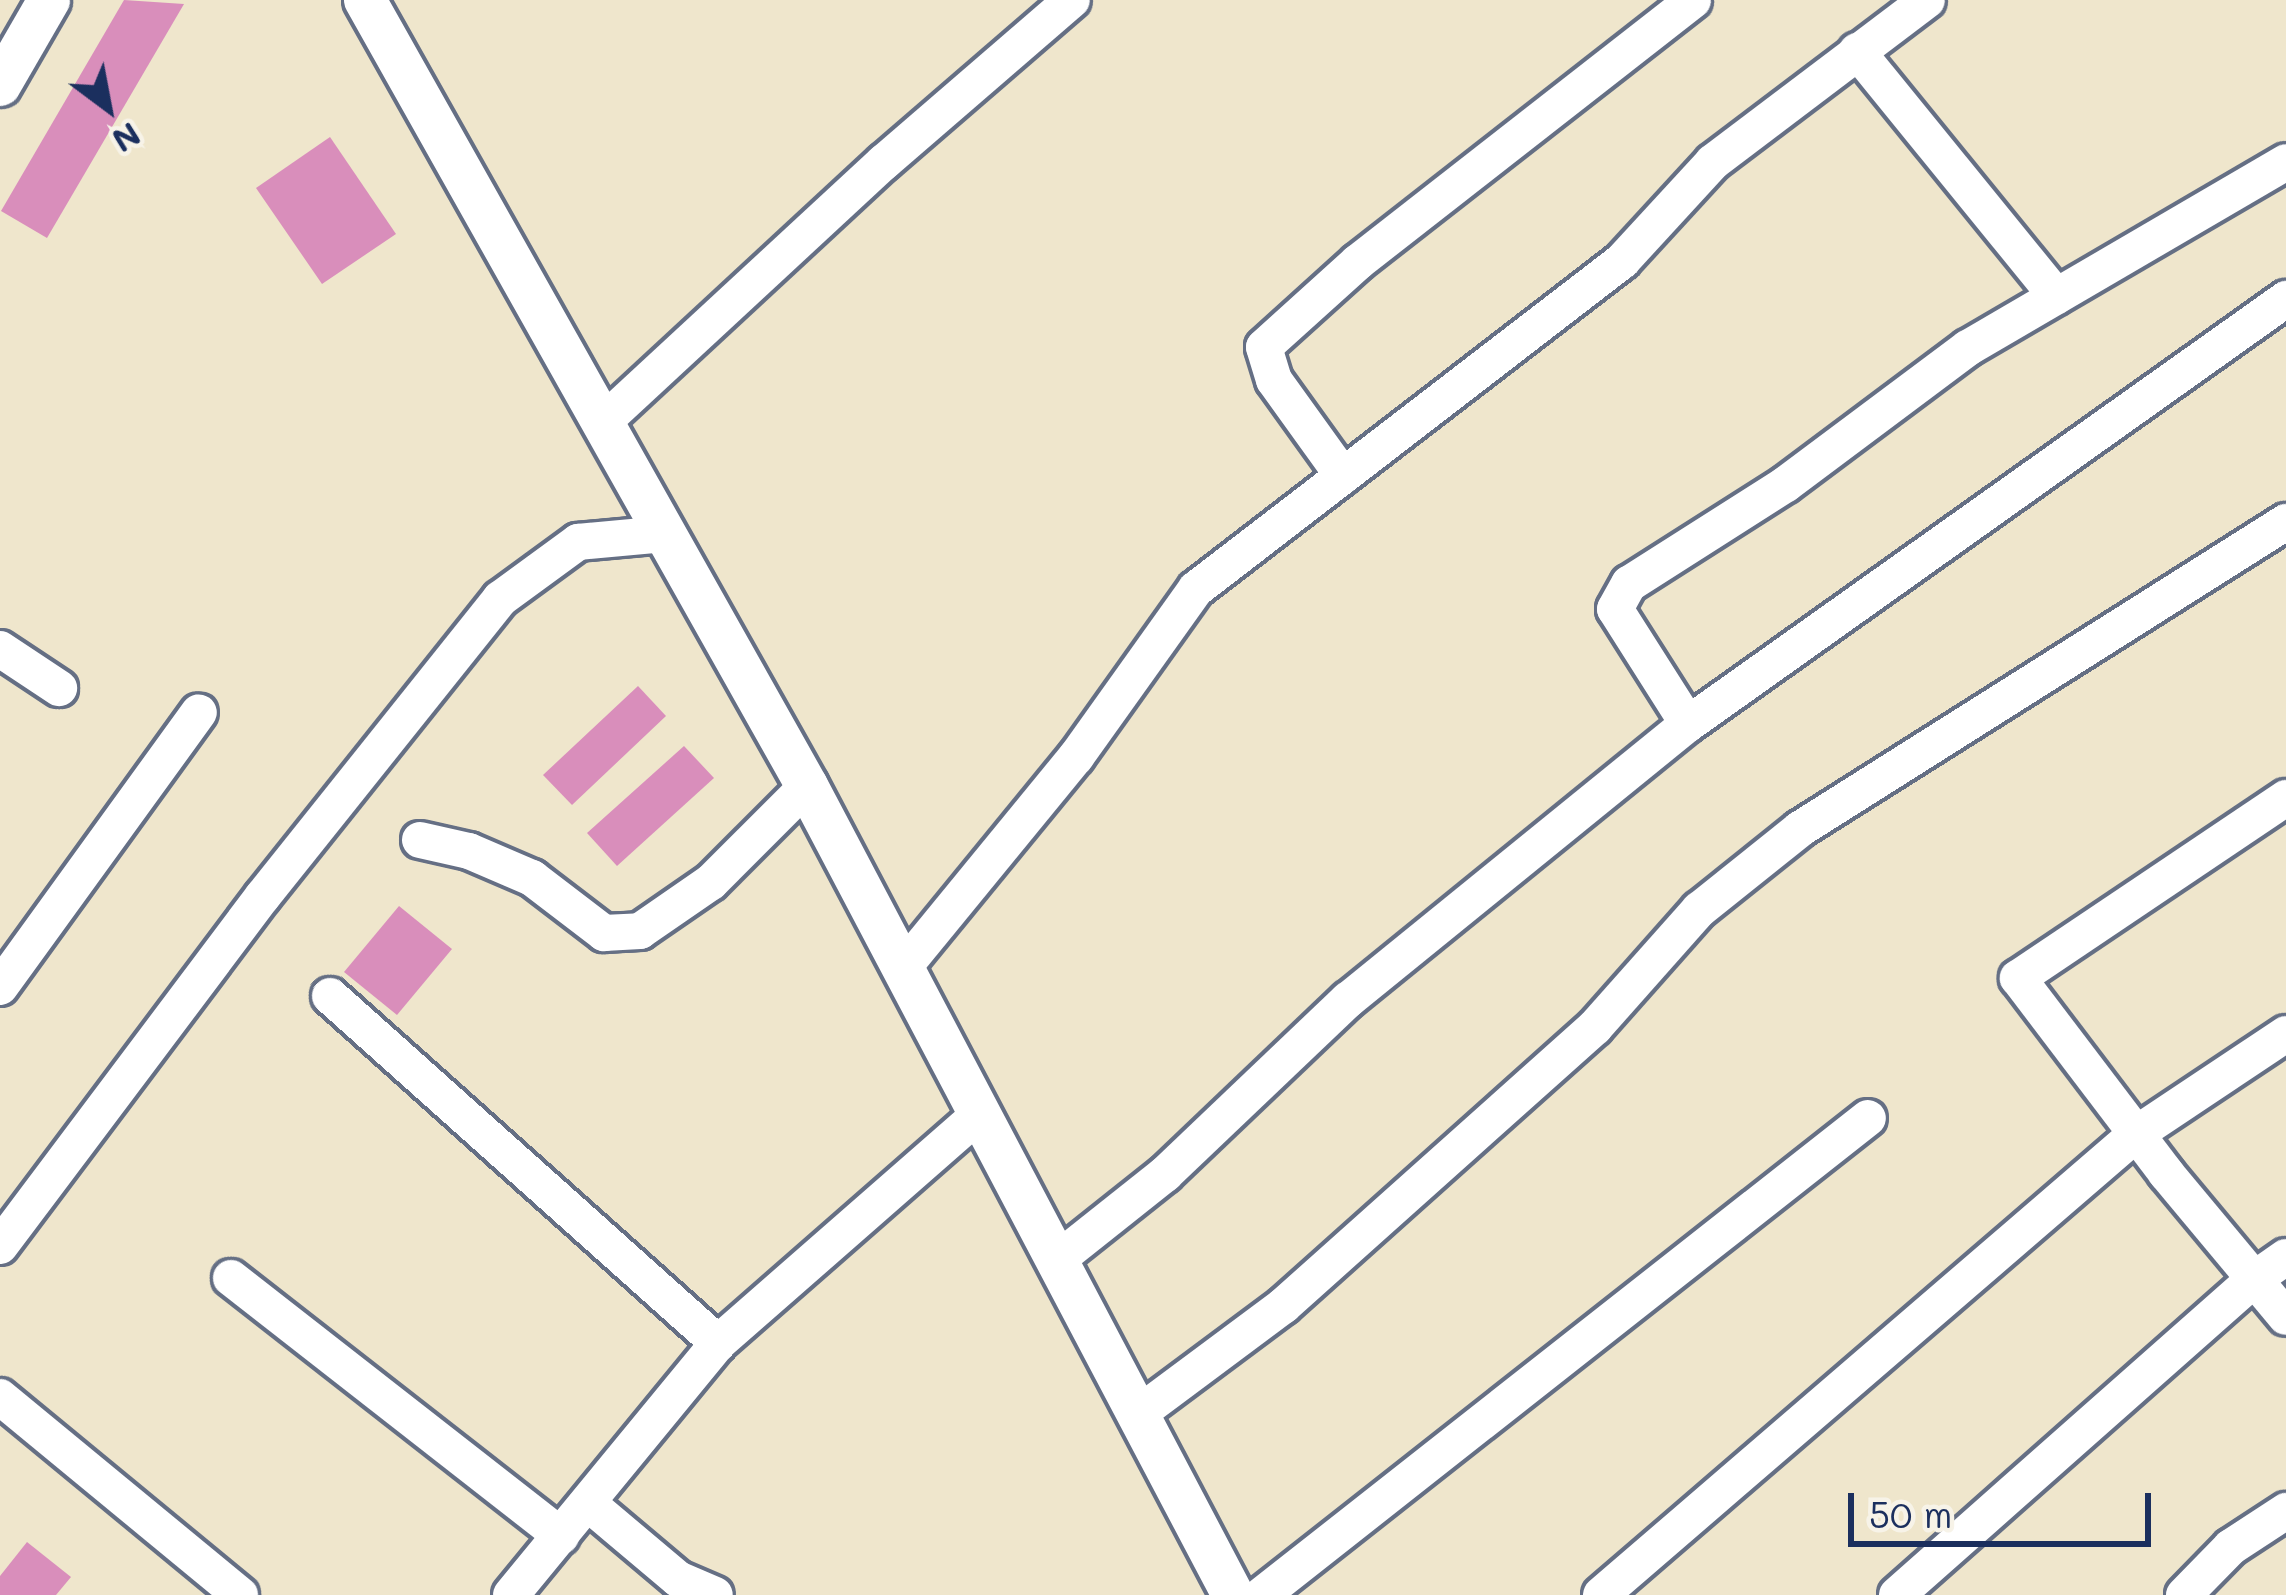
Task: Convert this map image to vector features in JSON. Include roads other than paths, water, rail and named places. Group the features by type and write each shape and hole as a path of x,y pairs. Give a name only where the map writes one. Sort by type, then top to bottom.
{"street":[{"path":"0,85 49,0"},
{"path":"365,0 807,787 1233,1595"},
{"path":"602,423 884,162 1072,0"},
{"path":"1343,476 1274,380 1264,347 1358,262 1694,0"},
{"path":"903,968 1076,757 1196,589 1622,261 1713,162 1927,0"},
{"path":"1857,51 2056,296"},
{"path":"1688,724 1615,609 1629,584 1786,484 1969,348 2286,162"},
{"path":"1057,1260 1165,1174 1348,1000 1688,724 2286,299"},
{"path":"1138,1414 1283,1306 1595,1027 1699,910 1800,830 2286,523"},
{"path":"0,1246 263,896 500,599 578,542 665,534"},
{"path":"0,649 58,688"},
{"path":"0,987 199,712"},
{"path":"420,840 470,850 532,878 604,933 640,931 711,883 807,787"},
{"path":"2286,798 2018,978 2136,1134 2286,1317"},
{"path":"330,995 718,1343"},
{"path":"1600,1595 2136,1134 2286,1034"},
{"path":"512,1595 718,1343 980,1114"},
{"path":"1262,1595 1868,1118"},
{"path":"1897,1595 2253,1280 2286,1257"},
{"path":"231,1278 561,1536"},
{"path":"0,1396 240,1595"},
{"path":"589,1504 678,1580 715,1595"},
{"path":"2183,1595 2231,1546 2286,1511"}]}
